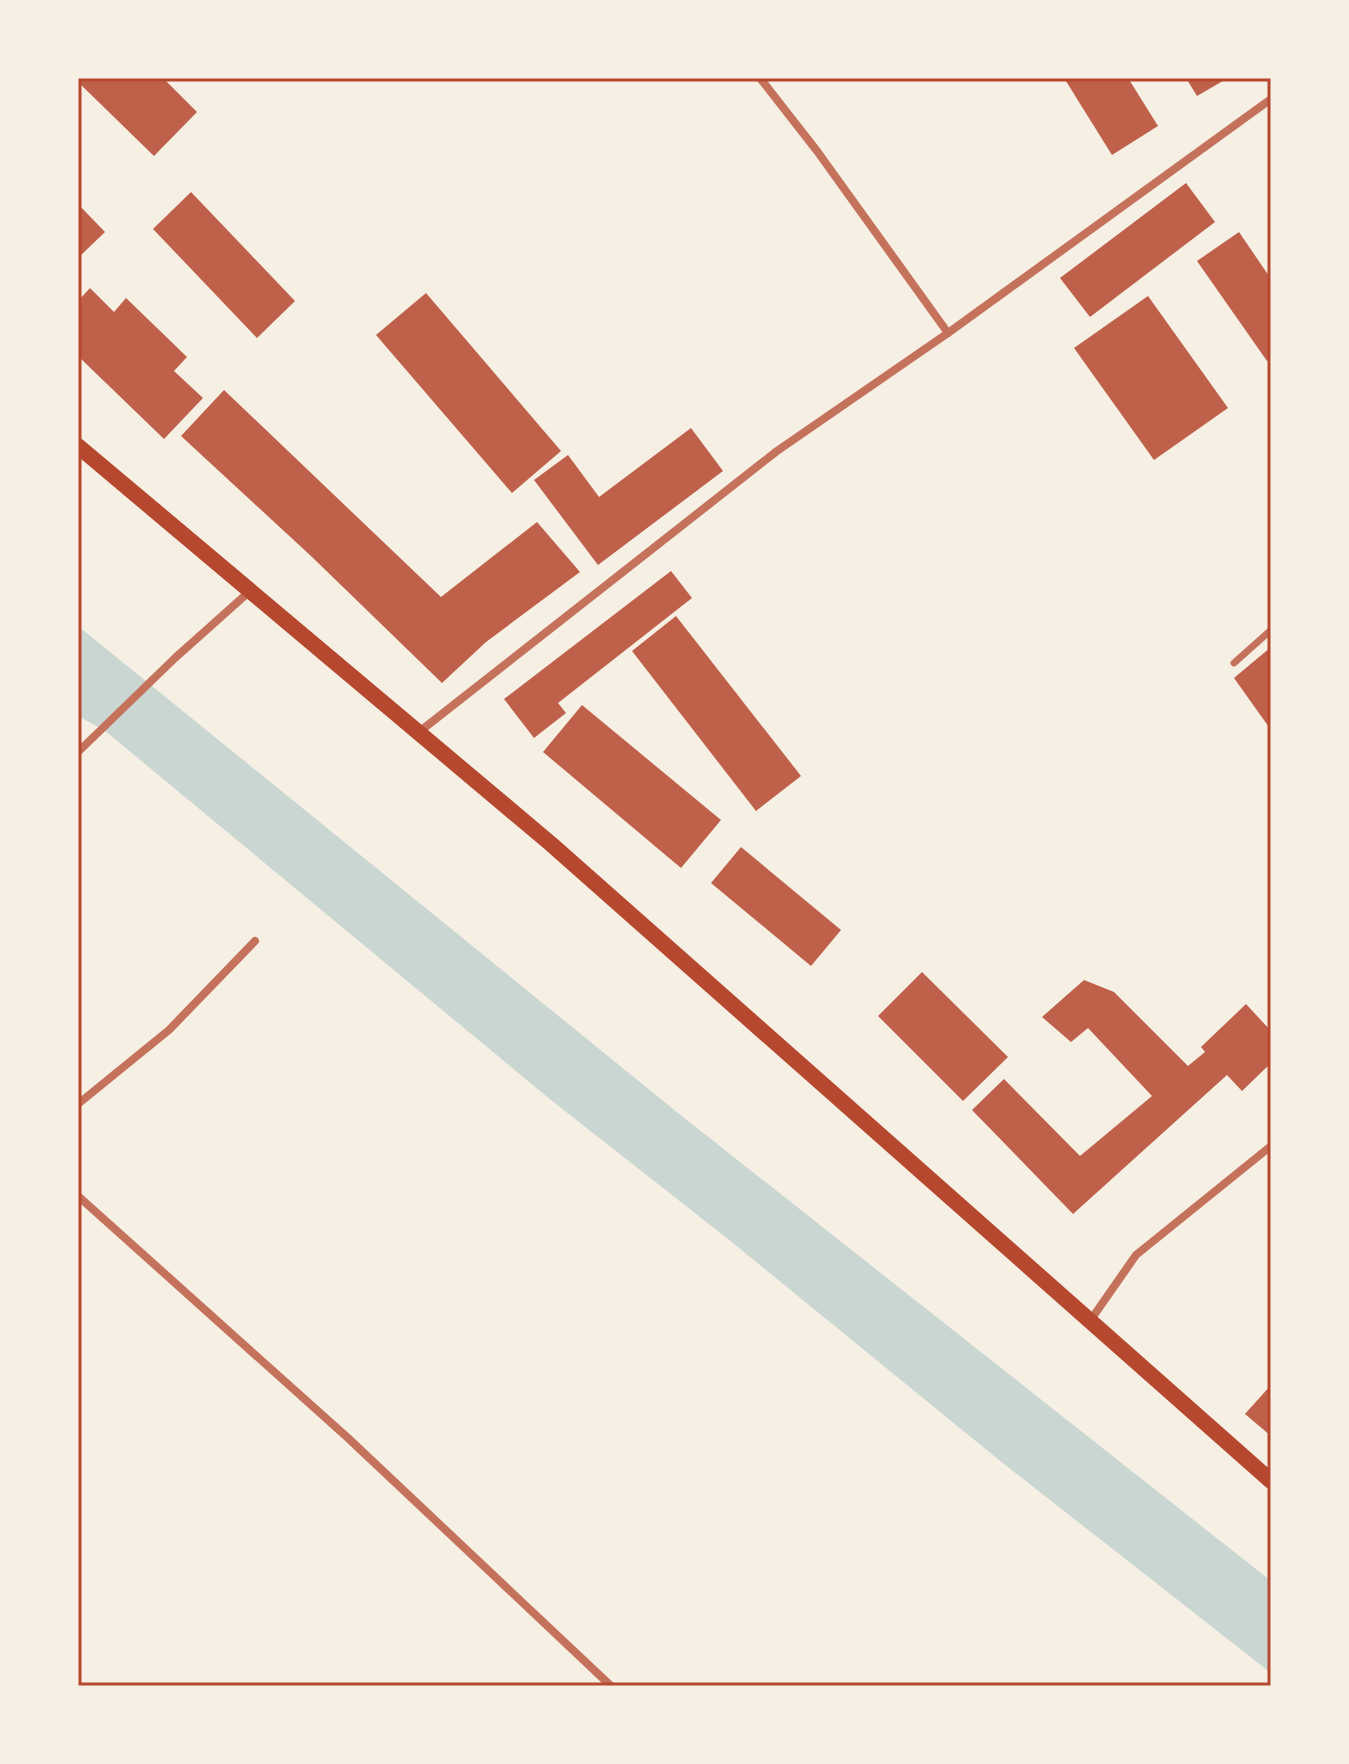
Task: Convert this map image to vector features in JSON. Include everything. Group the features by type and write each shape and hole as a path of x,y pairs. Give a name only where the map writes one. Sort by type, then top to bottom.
{"main road":[{"path":"78,446 563,854 1271,1481"}],"street":[{"path":"760,78 817,151 948,333"},
{"path":"418,732 777,451 948,333 1271,99"},
{"path":"78,752 250,591"},
{"path":"1234,663 1271,630"},
{"path":"78,1104 169,1030 255,941"},
{"path":"1090,1321 1136,1255 1271,1146"},
{"path":"78,1196 348,1438 611,1686"}],"shaded area":[{"path":"78,626 683,1117 1271,1581 1271,1673 999,1460 728,1239 551,1100 104,730 78,716"}],"building":[{"path":"78,78 163,78 197,112 154,156 78,82"},
{"path":"1064,78 1128,78 1158,126 1112,155"},
{"path":"1186,78 1228,78 1197,96"},
{"path":"1186,183 1215,222 1090,317 1060,278"},
{"path":"191,192 295,301 257,338 153,229"},
{"path":"78,204 105,232 78,258"},
{"path":"1239,232 1271,279 1271,358 1267,361 1197,261"},
{"path":"90,288 114,312 126,298 187,357 174,371 203,398 164,439 78,356 78,301"},
{"path":"426,293 561,451 512,493 376,335"},
{"path":"1148,296 1228,408 1154,460 1074,348"},
{"path":"224,390 441,597 537,522 580,572 486,642 442,683 181,436"},
{"path":"691,428 723,471 598,565 534,480 568,455 599,497"},
{"path":"671,571 692,598 558,703 566,713 534,738 504,699"},
{"path":"676,616 801,776 756,811 632,651"},
{"path":"1271,647 1271,730 1234,678"},
{"path":"582,705 721,820 681,868 543,752"},
{"path":"741,847 841,930 811,966 711,883"},
{"path":"922,972 1008,1057 963,1101 878,1016"},
{"path":"1084,980 1114,992 1188,1066 1205,1052 1201,1047 1246,1004 1271,1031 1271,1063 1242,1091 1227,1075 1073,1214 972,1110 1004,1079 1080,1156 1152,1096 1088,1028 1071,1042 1042,1017"},
{"path":"1271,1385 1271,1436 1245,1414"}]}
